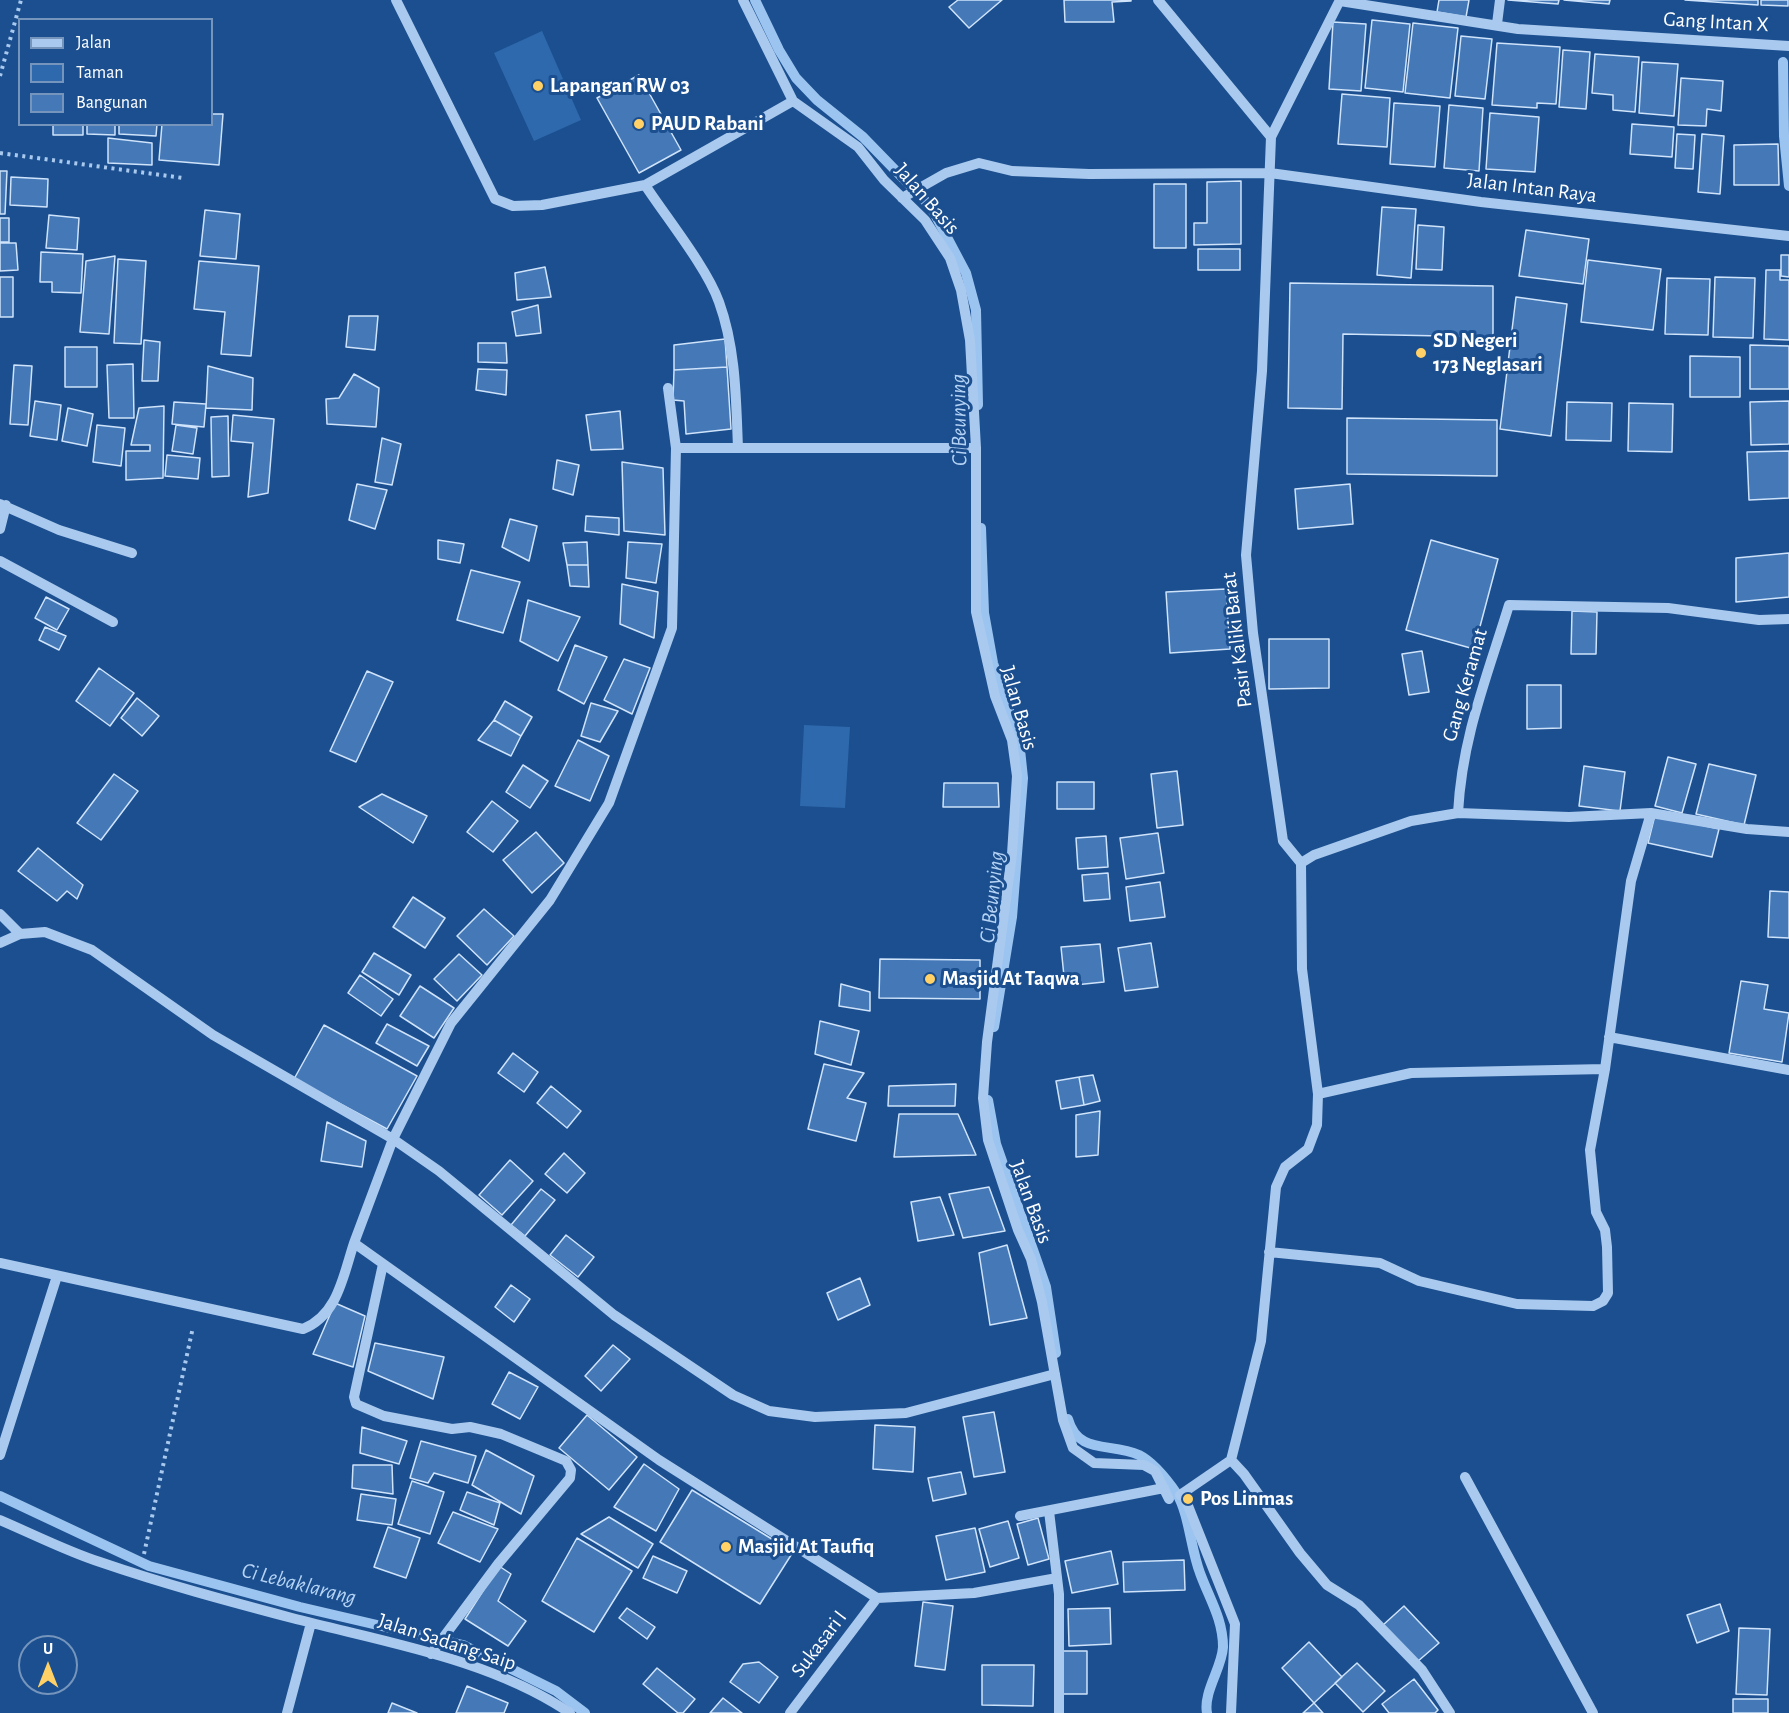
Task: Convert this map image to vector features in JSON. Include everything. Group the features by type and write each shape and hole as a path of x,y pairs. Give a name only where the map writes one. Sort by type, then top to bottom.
{"street":[{"path":"396,0 495,200 513,206 542,205 645,185 793,101"},
{"name":"Jalan Basis","path":"743,0 793,101 858,147 884,180 925,220 950,258 961,290 970,340 976,448 976,612 995,696 1012,740 1017,776 1012,854 987,1042 983,1098 988,1140 1018,1230 1031,1259 1042,1302 1063,1420 1073,1448 1094,1463 1144,1465 1155,1471 1169,1499"},
{"path":"1158,0 1271,137 1340,1"},
{"path":"1497,24 1500,0"},
{"name":"Gang Intan X","path":"1340,1 1518,29 1789,46"},
{"name":"Pasir Kaliki Barat","path":"1271,137 1262,371 1246,555 1253,633 1283,841 1301,863"},
{"name":"Jalan Intan Raya","path":"902,198 946,173 979,163 1012,171 1089,174 1270,173 1481,202 1789,236"},
{"path":"645,185 718,300 729,335 735,373 738,448"},
{"path":"0,1263 303,1329 318,1323 335,1303 354,1243 393,1139 451,1023 550,900 609,803 672,628 676,448 668,387"},
{"path":"676,448 976,448"},
{"path":"0,529 3,505 59,530 132,554"},
{"path":"0,561 113,622"},
{"name":"Gang Keramat","path":"1458,813 1459,784 1472,717 1509,605 1668,608 1759,620 1789,619"},
{"path":"1231,1713 1235,1624 1181,1494 1231,1460 1261,1341 1276,1187 1285,1167 1308,1149 1317,1125 1318,1094 1302,969 1301,863 1314,855 1411,821 1458,813 1569,817 1651,813 1748,829 1789,832"},
{"path":"1269,1252 1380,1263 1419,1281 1517,1304 1593,1306 1603,1300 1608,1293 1605,1230 1596,1212 1590,1150 1605,1069 1631,881 1651,813"},
{"path":"0,914 20,933"},
{"path":"0,943 20,933 45,932 92,950 213,1035 393,1139 439,1171 614,1315 733,1395 769,1411 815,1417 906,1413 1055,1374"},
{"path":"1609,1037 1789,1070"},
{"path":"1318,1094 1411,1073 1605,1069"},
{"path":"354,1243 659,1460 878,1598 974,1593 1057,1578"},
{"path":"383,1264 354,1397 356,1404 384,1416 452,1429 470,1427 501,1434 566,1461 571,1470 570,1478 498,1564 433,1651"},
{"path":"0,1455 57,1276"},
{"path":"1231,1460 1320,1577 1328,1585 1359,1605 1422,1670 1450,1713"},
{"path":"1465,1477 1593,1713"},
{"path":"1020,1516 1164,1488"},
{"path":"1049,1511 1057,1578 1059,1713"},
{"name":"Jalan Sadang Saip","path":"0,1520 98,1562 194,1592 311,1623 433,1651 542,1694 570,1713"},
{"name":"Sukasari I","path":"790,1713 878,1598"},
{"path":"287,1713 311,1623"}],"path":[{"path":"0,76 21,0"},
{"path":"0,153 183,178"},
{"path":"144,1557 198,1306"}],"green space":[{"name":"Lapangan RW 03","path":"542,31 581,120 534,141 494,53"},
{"path":"804,725 850,727 845,808 800,806"}],"building":[{"path":"958,0 1002,0 969,28 949,7"},
{"path":"1064,0 1131,1 1112,2 1114,22 1065,22"},
{"path":"1439,0 1469,0 1466,17 1437,12"},
{"path":"1508,0 1559,0 1558,4"},
{"path":"1564,0 1610,0 1609,4"},
{"path":"1685,0 1758,0 1758,5"},
{"path":"1761,0 1788,0 1788,6 1761,5"},
{"path":"1372,20 1410,24 1403,92 1365,88"},
{"path":"1333,22 1366,24 1361,91 1329,89"},
{"path":"1413,23 1458,28 1450,98 1405,93"},
{"path":"1461,36 1492,39 1485,99 1455,96"},
{"path":"1497,43 1560,47 1556,104 1537,103 1537,108 1492,105"},
{"path":"1563,50 1590,52 1586,109 1559,107"},
{"path":"1595,54 1639,57 1635,112 1613,110 1613,95 1592,93"},
{"path":"1642,62 1678,64 1674,116 1639,113"},
{"name":"PAUD Rabani","path":"639,75 681,150 639,173 597,98"},
{"path":"1681,78 1723,81 1721,111 1707,109 1706,126 1678,125"},
{"path":"1342,94 1390,98 1387,147 1338,144"},
{"path":"1394,103 1440,106 1435,167 1390,164"},
{"path":"1449,105 1483,108 1479,171 1444,168"},
{"path":"1490,113 1539,117 1535,172 1486,169"},
{"path":"213,114 223,114 219,165 159,160 162,126 213,126"},
{"path":"1632,124 1674,127 1672,157 1630,154"},
{"path":"53,126 83,126 83,135 53,135"},
{"path":"87,126 115,126 115,135 87,134"},
{"path":"119,126 157,126 156,136 119,134"},
{"path":"1677,134 1695,135 1693,169 1675,168"},
{"path":"1702,134 1724,136 1720,194 1698,192"},
{"path":"108,138 152,143 152,165 108,163"},
{"path":"1778,144 1779,185 1734,185 1734,145"},
{"path":"0,171 7,171 5,214 0,214"},
{"path":"11,177 48,179 47,207 10,205"},
{"path":"1241,181 1241,244 1194,245 1194,223 1207,223 1207,182"},
{"path":"1154,184 1186,184 1186,248 1154,248"},
{"path":"1382,207 1416,209 1411,278 1377,275"},
{"path":"205,210 240,214 236,259 200,256"},
{"path":"49,215 79,218 77,250 46,248"},
{"path":"0,218 9,218 9,242 0,242"},
{"path":"1418,225 1444,227 1442,270 1416,269"},
{"path":"1526,230 1589,239 1583,284 1519,276"},
{"path":"0,243 16,243 18,270 0,271"},
{"path":"1198,249 1240,249 1240,270 1198,270"},
{"path":"41,252 83,254 81,293 52,292 52,282 40,282"},
{"path":"1781,255 1789,255 1789,277 1781,276"},
{"path":"115,256 109,334 80,332 86,261"},
{"path":"118,259 146,261 141,344 114,343"},
{"path":"1588,260 1661,269 1653,330 1581,322"},
{"path":"199,261 259,266 251,356 221,354 225,312 194,309"},
{"path":"545,267 551,297 517,300 515,273"},
{"path":"1766,270 1780,270 1780,280 1789,280 1789,340 1764,339"},
{"path":"0,277 13,277 13,317 0,317"},
{"path":"1715,277 1755,278 1753,338 1713,337"},
{"path":"1667,278 1710,279 1708,335 1665,334"},
{"path":"1290,283 1493,286 1493,337 1343,334 1342,409 1288,408"},
{"path":"1516,297 1567,304 1551,436 1500,429"},
{"path":"538,305 541,333 516,336 512,312"},
{"path":"349,316 378,316 375,350 346,347"},
{"path":"725,339 727,367 674,370 674,345"},
{"path":"144,340 160,342 158,381 142,381"},
{"path":"478,343 506,343 507,363 478,362"},
{"path":"1750,345 1789,346 1789,389 1750,389"},
{"path":"65,347 97,347 97,387 65,387"},
{"path":"1690,356 1740,357 1740,397 1690,397"},
{"path":"133,364 134,418 109,418 107,365"},
{"path":"14,365 32,366 28,425 10,424"},
{"path":"208,366 253,378 252,410 206,408"},
{"path":"727,367 731,429 686,434 684,401 673,400 674,370"},
{"path":"478,369 507,370 506,395 476,390"},
{"path":"354,374 379,388 376,427 327,424 326,399 339,398"},
{"path":"35,401 61,405 57,440 30,436"},
{"path":"1789,401 1789,444 1751,445 1750,402"},
{"path":"174,402 206,404 204,427 172,424"},
{"path":"1567,402 1612,403 1611,441 1566,440"},
{"path":"1629,403 1673,404 1672,452 1628,451"},
{"path":"164,406 163,478 126,480 126,451 150,451 150,445 131,445 139,408"},
{"path":"68,408 93,414 87,446 62,441"},
{"path":"620,411 623,449 591,450 586,415"},
{"path":"233,415 274,419 268,493 248,497 253,443 231,441"},
{"path":"228,416 229,476 212,477 211,417"},
{"path":"1347,418 1497,420 1497,476 1347,474"},
{"path":"97,425 125,428 121,466 93,462"},
{"path":"176,425 197,428 193,454 172,451"},
{"path":"382,438 401,444 392,485 375,482"},
{"path":"1789,451 1789,498 1749,500 1747,452"},
{"path":"167,455 200,458 198,479 165,476"},
{"path":"557,460 579,465 573,495 553,489"},
{"path":"622,462 663,468 665,535 624,531"},
{"path":"357,484 387,490 375,529 349,520"},
{"path":"1350,484 1353,524 1298,529 1295,489"},
{"path":"586,516 619,518 619,535 585,531"},
{"path":"510,519 537,526 529,561 502,547"},
{"path":"438,540 464,544 460,563 438,559"},
{"path":"1431,540 1498,559 1474,649 1406,630"},
{"path":"587,542 588,565 567,565 563,543"},
{"path":"628,542 662,544 656,583 626,578"},
{"path":"1789,553 1789,597 1736,602 1736,558"},
{"path":"567,565 588,565 589,587 570,586"},
{"path":"471,570 520,582 503,633 457,620"},
{"path":"622,584 658,592 654,638 620,624"},
{"path":"1226,589 1230,649 1170,653 1166,592"},
{"path":"46,597 69,609 57,630 35,618"},
{"path":"528,600 580,617 558,661 520,641"},
{"path":"1572,611 1597,612 1596,654 1571,654"},
{"path":"45,627 66,636 59,650 39,640"},
{"path":"1269,639 1329,639 1329,688 1269,689"},
{"path":"575,645 607,657 584,704 558,690"},
{"path":"1422,651 1429,692 1409,695 1402,654"},
{"path":"624,659 650,668 632,714 604,700"},
{"path":"99,668 134,693 110,726 76,701"},
{"path":"367,671 393,682 356,762 330,751"},
{"path":"1527,685 1561,685 1561,728 1527,729"},
{"path":"137,698 159,716 142,736 121,718"},
{"path":"505,701 532,717 521,736 494,720"},
{"path":"591,703 618,711 600,742 581,736"},
{"path":"494,720 521,736 511,756 478,740"},
{"path":"578,740 609,756 590,801 555,786"},
{"path":"1668,757 1696,764 1682,813 1655,806"},
{"path":"1709,764 1756,775 1744,825 1696,814"},
{"path":"523,765 548,781 530,808 506,792"},
{"path":"1584,766 1625,772 1620,811 1579,806"},
{"path":"1177,771 1183,825 1157,828 1151,774"},
{"path":"114,774 138,791 101,840 77,823"},
{"path":"1057,782 1094,782 1094,809 1057,809"},
{"path":"944,783 998,783 999,807 943,807"},
{"path":"382,794 427,816 413,843 359,807"},
{"path":"492,801 518,821 493,852 467,832"},
{"path":"1655,815 1719,829 1712,857 1648,843"},
{"path":"536,832 564,863 532,893 503,860"},
{"path":"1158,833 1164,873 1126,879 1120,838"},
{"path":"1106,836 1108,867 1078,869 1076,838"},
{"path":"38,848 83,885 77,899 67,891 57,901 18,871"},
{"path":"1108,873 1110,899 1084,901 1082,875"},
{"path":"1160,882 1165,917 1130,921 1126,887"},
{"path":"1770,891 1789,892 1789,938 1768,937"},
{"path":"413,897 445,918 425,948 393,927"},
{"path":"484,909 514,936 487,965 457,936"},
{"path":"1151,943 1158,987 1125,991 1118,948"},
{"path":"1100,944 1104,982 1065,986 1061,947"},
{"path":"374,953 411,975 399,995 362,972"},
{"path":"459,954 482,975 457,1001 434,979"},
{"name":"Masjid At Taqwa","path":"880,959 980,960 980,999 879,998"},
{"path":"360,975 393,999 381,1016 348,993"},
{"path":"1741,981 1768,985 1764,1009 1789,1013 1782,1062 1729,1053"},
{"path":"841,984 870,992 870,1011 839,1006"},
{"path":"420,986 454,1008 434,1038 400,1016"},
{"path":"820,1021 859,1031 851,1065 815,1054"},
{"path":"387,1024 429,1046 417,1066 376,1043"},
{"path":"324,1025 417,1076 387,1129 294,1079"},
{"path":"513,1053 538,1072 524,1092 498,1073"},
{"path":"824,1064 864,1073 847,1098 866,1103 856,1141 808,1129"},
{"path":"1093,1075 1100,1101 1084,1105 1079,1077"},
{"path":"1079,1077 1084,1105 1061,1109 1056,1081"},
{"path":"956,1084 955,1106 888,1106 889,1086"},
{"path":"551,1086 581,1111 567,1128 537,1103"},
{"path":"1100,1111 1098,1155 1076,1157 1076,1115"},
{"path":"899,1114 958,1114 976,1155 894,1157"},
{"path":"327,1122 366,1141 362,1167 321,1161"},
{"path":"564,1153 585,1173 567,1193 545,1174"},
{"path":"510,1160 533,1181 502,1215 479,1195"},
{"path":"989,1187 1005,1231 963,1238 949,1194"},
{"path":"541,1189 555,1200 525,1236 511,1225"},
{"path":"940,1197 954,1235 918,1241 911,1202"},
{"path":"566,1235 594,1257 578,1277 550,1255"},
{"path":"1007,1245 1027,1318 990,1325 979,1253"},
{"path":"860,1278 870,1305 838,1320 827,1293"},
{"path":"511,1285 530,1299 514,1322 495,1307"},
{"path":"335,1303 365,1316 353,1367 313,1354"},
{"path":"375,1343 444,1357 433,1399 368,1371"},
{"path":"613,1345 630,1359 601,1391 585,1376"},
{"path":"509,1372 538,1387 520,1419 492,1404"},
{"path":"994,1412 1005,1472 974,1477 963,1417"},
{"path":"587,1415 637,1457 609,1490 559,1448"},
{"path":"875,1425 915,1427 913,1472 873,1469"},
{"path":"362,1427 407,1441 399,1464 360,1453"},
{"path":"421,1441 476,1456 468,1483 434,1473 428,1483 410,1478"},
{"path":"486,1450 534,1476 521,1514 472,1485"},
{"path":"644,1464 679,1489 656,1531 614,1507"},
{"path":"353,1465 392,1465 393,1494 352,1488"},
{"path":"961,1472 966,1494 933,1501 928,1478"},
{"path":"412,1481 444,1492 430,1534 398,1524"},
{"name":"Masjid At Taufiq","path":"692,1490 793,1552 760,1604 660,1542"},
{"path":"467,1492 500,1503 494,1525 460,1510"},
{"path":"361,1494 396,1499 392,1525 357,1520"},
{"path":"453,1512 498,1529 480,1562 438,1543"},
{"path":"609,1517 653,1544 638,1568 581,1534"},
{"path":"1038,1518 1049,1559 1028,1565 1017,1524"},
{"path":"1008,1521 1019,1558 990,1567 979,1529"},
{"path":"388,1527 420,1538 406,1578 374,1567"},
{"path":"975,1528 985,1572 946,1580 936,1536"},
{"path":"577,1538 632,1571 594,1632 542,1601"},
{"path":"1111,1551 1118,1584 1072,1593 1065,1561"},
{"path":"653,1556 687,1571 677,1593 643,1578"},
{"path":"1184,1560 1185,1590 1124,1592 1123,1562"},
{"path":"499,1566 511,1574 498,1601 526,1621 508,1646 465,1619"},
{"path":"923,1602 953,1606 945,1670 915,1666"},
{"path":"1720,1604 1729,1631 1697,1643 1687,1615"},
{"path":"1404,1606 1439,1643 1417,1662 1383,1625"},
{"path":"627,1608 655,1627 647,1639 619,1618"},
{"path":"1110,1608 1111,1644 1069,1646 1068,1609"},
{"path":"1739,1628 1770,1629 1767,1695 1736,1694"},
{"path":"1309,1642 1342,1677 1314,1703 1282,1668"},
{"path":"1061,1651 1087,1651 1087,1694 1060,1694"},
{"path":"759,1662 778,1677 759,1703 730,1682 743,1664"},
{"path":"1357,1663 1385,1691 1363,1712 1335,1683"},
{"path":"982,1665 1034,1665 1033,1706 982,1705"},
{"path":"657,1668 695,1699 683,1713 678,1713 643,1684"},
{"path":"1414,1679 1438,1710 1435,1713 1389,1713 1382,1704"},
{"path":"467,1686 508,1703 504,1713 456,1713"},
{"path":"723,1698 742,1713 710,1713"},
{"path":"1733,1699 1768,1699 1768,1713 1733,1713"},
{"path":"392,1703 417,1713 388,1713"},
{"path":"1314,1703 1323,1713 1303,1713"}],"waterway":[{"name":"Ci Beunying","path":"755,0 779,50 796,78 817,100 863,137 931,207 966,273 976,310 978,405"},
{"path":"1783,62 1784,136 1789,186"},
{"name":"Ci Beunying","path":"981,528 984,613 993,663 1019,740 1023,778 1012,917 994,1027"},
{"name":"Ci Beunying","path":"988,1100 996,1144 1046,1287 1056,1353"},
{"name":"Ci Beunying","path":"1068,1419 1079,1438 1087,1443 1128,1451 1144,1458 1165,1478 1181,1502 1197,1564 1221,1627 1222,1655 1208,1697 1207,1713"},
{"name":"Ci Lebaklarang","path":"0,1496 149,1566 300,1607 463,1645 556,1691 585,1713"}],"place":[{"name":"Lapangan RW 03","path":"538,86"},
{"name":"PAUD Rabani","path":"639,124"},
{"name":"SD Negeri 173 Neglasari","path":"1421,353"},
{"name":"Masjid At Taqwa","path":"930,979"},
{"name":"Pos Linmas","path":"1188,1499"},
{"name":"Masjid At Taufiq","path":"726,1547"}]}
